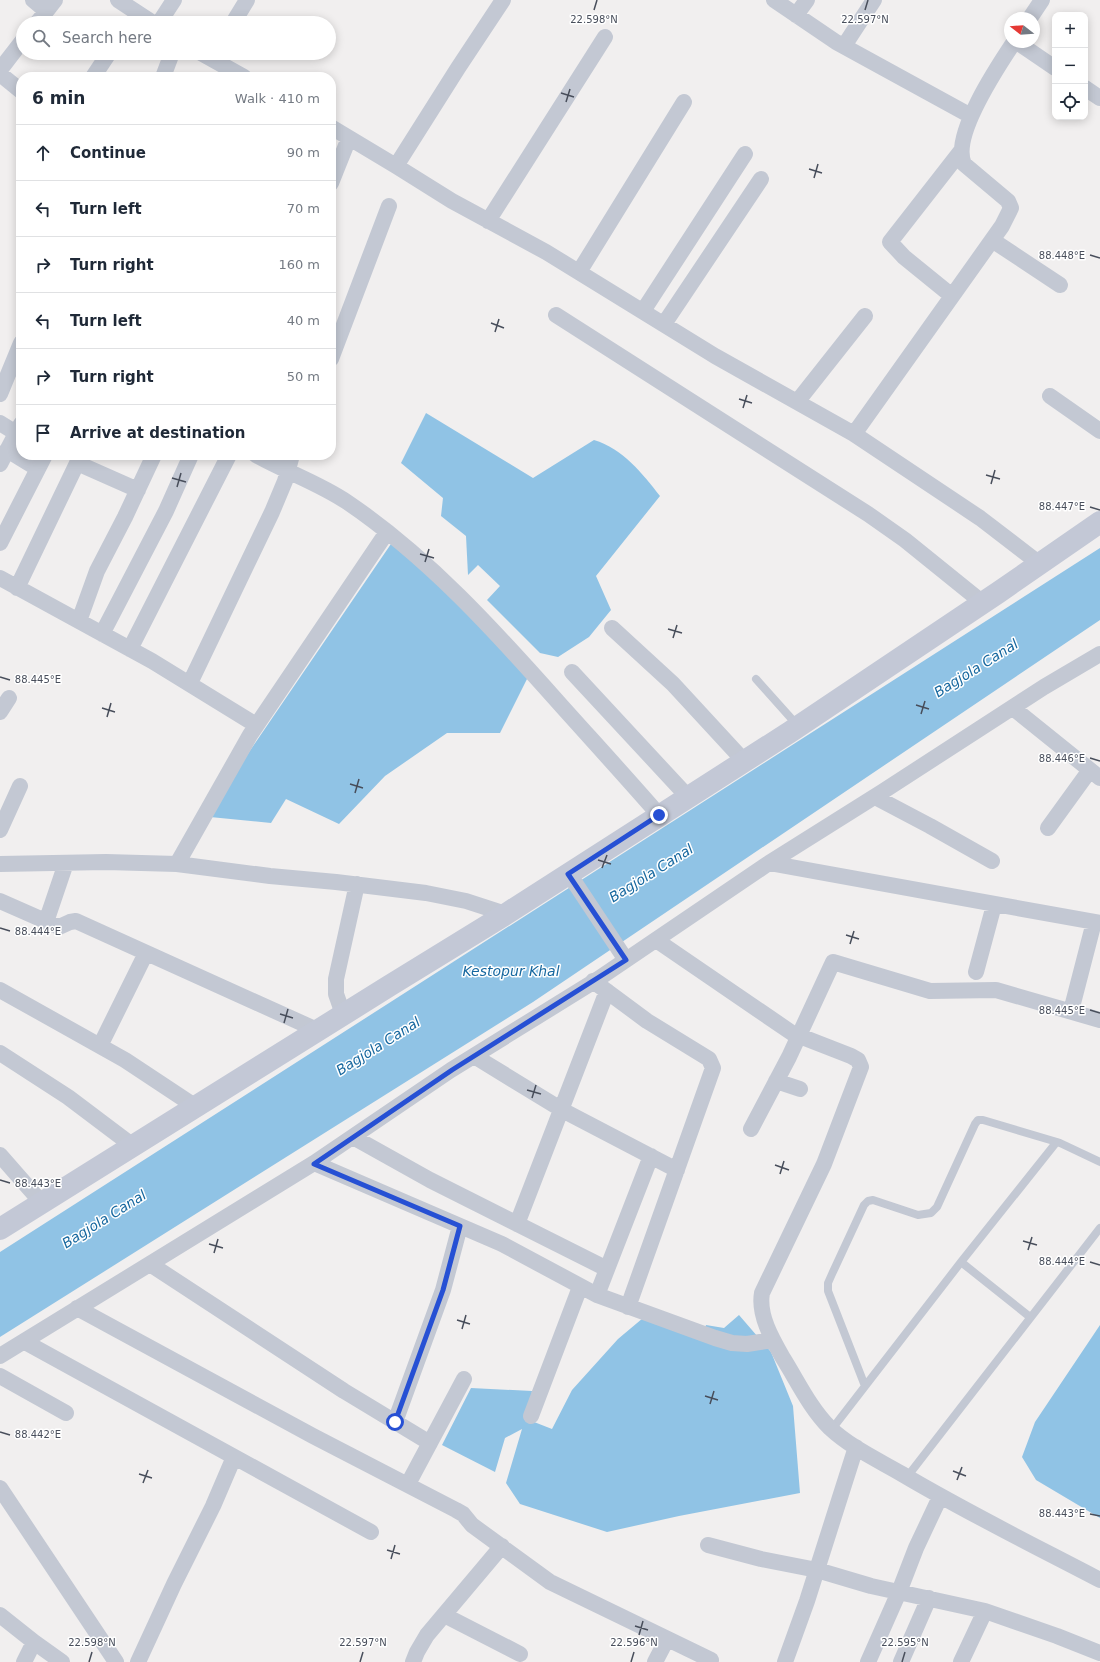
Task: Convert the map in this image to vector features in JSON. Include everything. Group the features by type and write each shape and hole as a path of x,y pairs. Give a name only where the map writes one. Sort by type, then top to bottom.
{"street":[{"path":"33,0 46,11"},
{"path":"118,0 131,16"},
{"path":"164,16 174,0"},
{"path":"237,16 247,0"},
{"path":"396,166 503,0"},
{"path":"774,0 844,46 971,116"},
{"path":"796,15 807,0"},
{"path":"844,46 874,0"},
{"path":"1034,12 1042,0"},
{"path":"488,221 605,37"},
{"path":"854,434 1002,226 1011,208 1008,201 964,164 961,158 961,151 971,116 984,90 1010,48"},
{"path":"1026,48 1052,66"},
{"path":"0,70 16,49"},
{"path":"96,72 104,60"},
{"path":"165,72 169,60"},
{"path":"216,60 232,72"},
{"path":"0,74 16,87"},
{"path":"1088,90 1100,98"},
{"path":"579,272 684,102"},
{"path":"336,130 452,201 546,252 715,356 854,434 980,518 1040,564"},
{"path":"336,170 349,138"},
{"path":"952,296 904,257 890,242 961,151"},
{"path":"644,311 745,154"},
{"path":"664,324 761,179"},
{"path":"336,346 389,206"},
{"path":"992,240 1060,285"},
{"path":"556,315 745,434 868,514 904,540 983,603"},
{"path":"797,402 866,316"},
{"path":"0,394 16,355"},
{"path":"1050,396 1100,431"},
{"path":"0,423 16,427"},
{"path":"16,434 4,457 16,459"},
{"path":"0,543 42,462 27,460"},
{"path":"17,588 79,460"},
{"path":"81,460 138,490"},
{"path":"79,621 97,571 152,460"},
{"path":"102,634 166,512 189,460"},
{"path":"130,649 226,460"},
{"path":"266,460 343,500 402,544 472,607 528,667 659,815"},
{"path":"190,683 272,512 285,481 290,460"},
{"path":"0,1229 317,1030 506,914 798,726 983,603 1100,522"},
{"path":"177,864 207,808 256,725 387,532"},
{"path":"0,578 190,683 256,725"},
{"path":"612,628 673,684 744,761"},
{"path":"0,1356 314,1164 474,1056 593,982 769,863 875,797 1044,687 1100,654"},
{"path":"572,672 688,797"},
{"path":"0,712 9,698"},
{"path":"1013,708 1095,774 1048,828"},
{"path":"0,830 20,786"},
{"path":"875,797 992,861"},
{"path":"0,864 106,862 177,864 426,893 466,901 506,914"},
{"path":"46,922 66,863"},
{"path":"769,863 1097,923 1070,1011"},
{"path":"568,874 626,960"},
{"path":"343,1014 336,994 336,979 357,884"},
{"path":"0,901 59,927 76,921 317,1030"},
{"path":"976,972 994,905"},
{"path":"656,940 798,1036 858,1060 860,1067 824,1164 762,1292 761,1300 763,1312 772,1340 820,1418 832,1430 856,1447 940,1497 1100,1580"},
{"path":"100,1046 146,953"},
{"path":"751,1129 776,1081 833,962 930,991 996,990 1100,1020"},
{"path":"593,982 647,1021 711,1061 713,1068 628,1307"},
{"path":"0,990 125,1060 196,1107"},
{"path":"517,1224 607,992"},
{"path":"0,1053 68,1097 133,1146"},
{"path":"474,1056 562,1110 677,1170"},
{"path":"776,1081 800,1089"},
{"path":"353,1137 430,1180 607,1269"},
{"path":"0,1155 42,1203"},
{"path":"597,1295 651,1156"},
{"path":"314,1164 502,1244 580,1287 628,1307 732,1343 747,1344 772,1340"},
{"path":"395,1422 443,1290 460,1226"},
{"path":"150,1264 344,1391 430,1443"},
{"path":"530,1416 580,1287"},
{"path":"77,1308 313,1436 408,1484 463,1514 472,1525 550,1582 711,1660"},
{"path":"24,1342 372,1532"},
{"path":"0,1376 66,1413"},
{"path":"408,1484 464,1379"},
{"path":"786,1662 856,1447"},
{"path":"138,1662 174,1584 213,1506 234,1457"},
{"path":"0,1488 116,1662"},
{"path":"868,1662 899,1592 916,1548 940,1497"},
{"path":"413,1662 427,1635 502,1546"},
{"path":"708,1546 761,1559 817,1570 899,1592 985,1611 1057,1636 1100,1653"},
{"path":"901,1662 929,1598"},
{"path":"961,1662 985,1611"},
{"path":"0,1615 62,1662"},
{"path":"444,1615 520,1654"},
{"path":"655,1662 667,1639"},
{"path":"24,1662 34,1642"}],"lane":[{"path":"756,679 798,726"},
{"path":"865,1386 828,1291 828,1284 864,1205 868,1201 873,1200 918,1215 931,1213 937,1207 978,1120 983,1120 1057,1142 1100,1162"},
{"path":"832,1430 961,1262 1057,1142"},
{"path":"907,1477 1100,1228"},
{"path":"961,1262 1030,1317"}],"water":[{"path":"426,413 533,478 594,440 614,449 623,456 639,471 660,496 596,576 611,610 589,637 558,657 540,653 487,600 500,586 478,565 468,575 466,536 441,516 443,498 401,463"},
{"path":"393,541 530,673 500,733 447,733 385,776 339,824 286,799 271,823 210,817 249,752"},
{"name":"Kestopur Khal","path":"1100,548 1100,620 533,1002 0,1337 0,1252"},
{"path":"649,1313 701,1340 706,1325 724,1328 739,1315 771,1352 793,1406 800,1493 679,1516 607,1532 520,1504 506,1483 522,1429 505,1438 495,1472 442,1445 471,1388 532,1391 529,1420 552,1429 572,1390 618,1339"},
{"path":"1100,1325 1100,1518 1036,1480 1022,1457 1035,1422"}],"route":[{"path":"395,1422 443,1290 460,1226 314,1164 452,1070 626,960 568,874 659,815"}],"water label":[{"name":"Bagjola Canal","path":"976,668"},
{"name":"Bagjola Canal","path":"651,873"},
{"name":"Bagjola Canal","path":"378,1046"},
{"name":"Bagjola Canal","path":"104,1219"}]}
